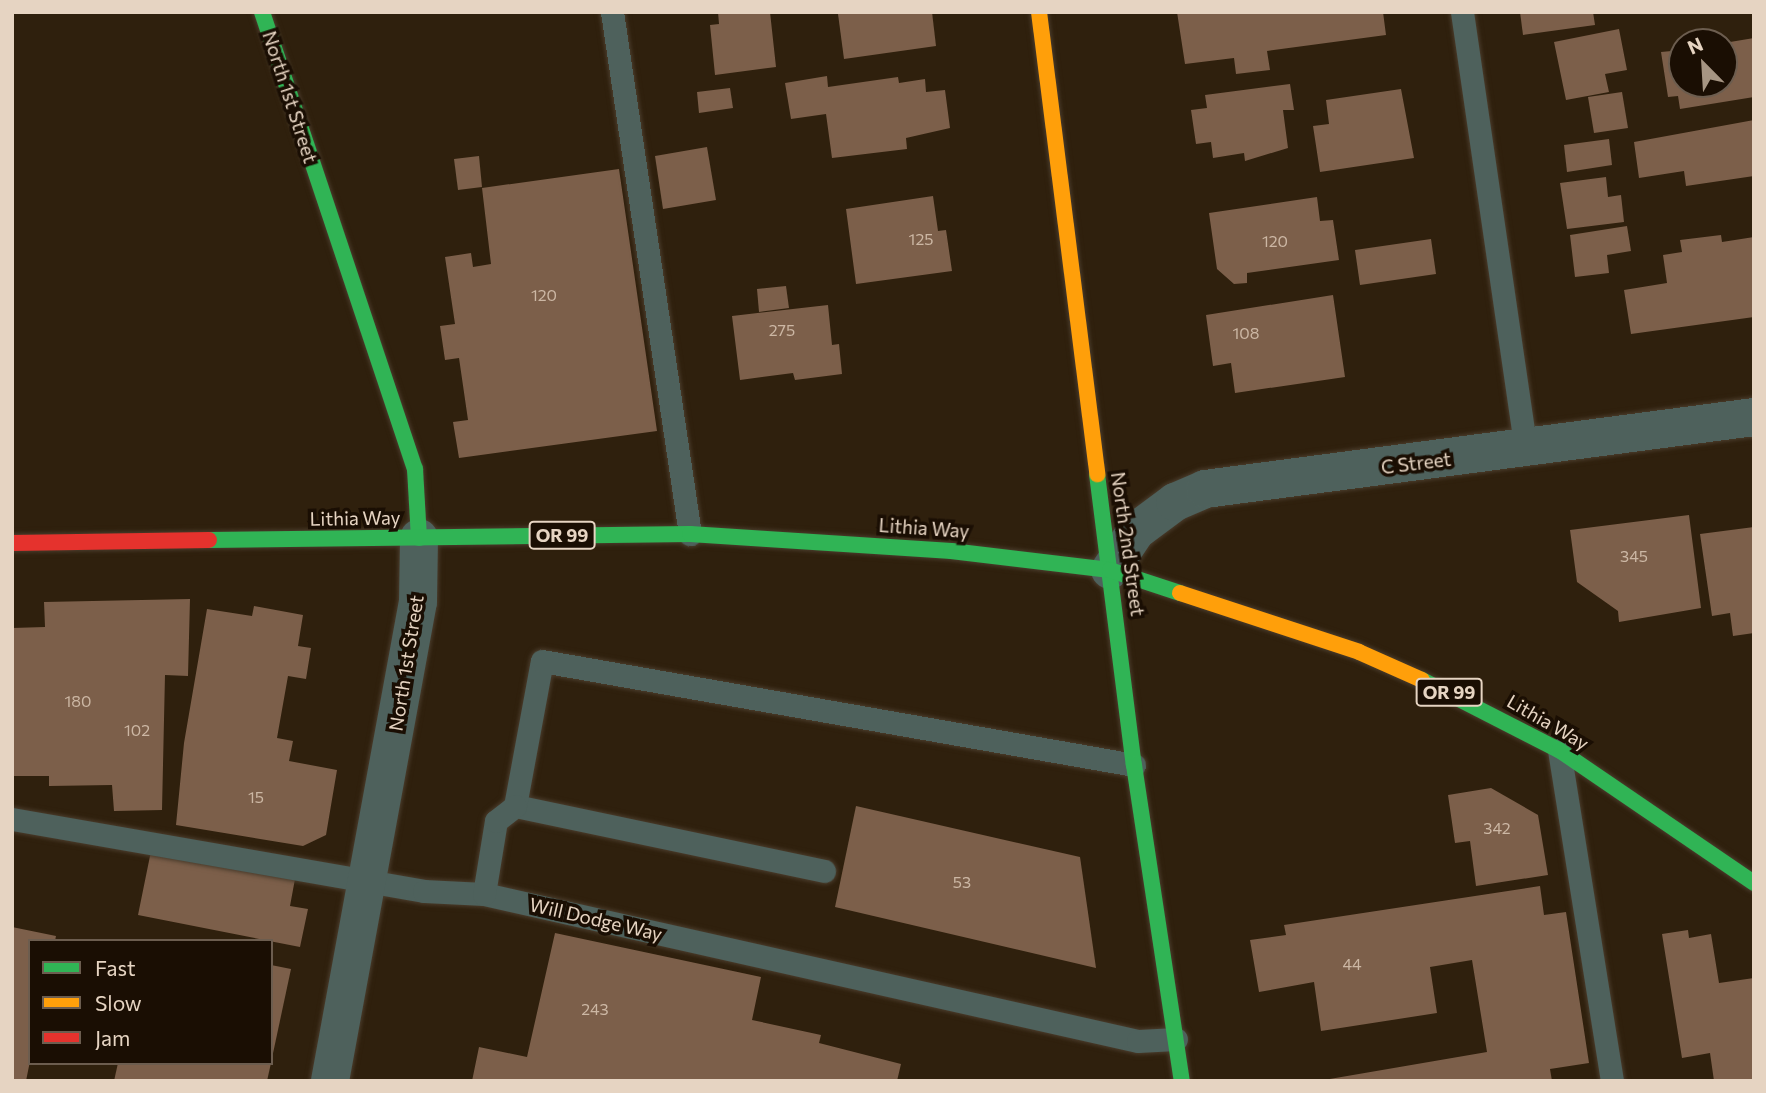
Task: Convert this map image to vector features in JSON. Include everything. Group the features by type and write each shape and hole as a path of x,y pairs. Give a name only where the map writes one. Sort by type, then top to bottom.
{"main road":[{"name":"North 1st Street","path":"262,12 415,469 419,538"},
{"name":"North 2nd Street","path":"1039,12 1134,765 1182,1081"},
{"name":"Lithia Way","path":"12,543 690,534 951,551 1110,570 1359,652 1559,750 1754,883"}],"street":[{"name":"C Street","path":"1110,570 1136,531 1175,502 1205,489 1754,417"},
{"name":"North 1st Street","path":"330,1081 418,602 419,538"}],"lane":[{"path":"612,12 690,534"},
{"path":"1462,12 1526,449"},
{"path":"484,894 496,821 514,806 542,661 1134,765"},
{"path":"1559,750 1612,1081"},
{"path":"514,806 824,871"},
{"name":"Will Dodge Way","path":"12,819 369,878 424,891 484,894 1138,1041 1176,1039"}],"building":[{"path":"718,12 770,12 776,67 715,75 710,25 719,24"},
{"path":"932,12 936,46 844,59 838,14"},
{"path":"1177,12 1383,12 1386,35 1267,51 1270,70 1236,74 1234,58 1185,64"},
{"path":"1520,12 1593,12 1595,25 1523,35"},
{"path":"1619,29 1627,70 1605,74 1609,92 1566,100 1554,42"},
{"path":"1754,38 1754,97 1680,109 1678,98 1738,98 1738,41"},
{"path":"1668,51 1668,97 1661,52"},
{"path":"827,76 828,87 898,77 899,83 925,79 926,92 945,90 950,128 906,138 907,149 832,158 826,114 791,119 785,83"},
{"path":"1290,84 1294,110 1283,110 1288,148 1245,161 1244,153 1213,158 1211,142 1196,144 1191,110 1207,108 1205,95"},
{"path":"730,88 733,108 699,113 697,92"},
{"path":"1401,89 1414,158 1320,172 1313,126 1329,124 1326,100"},
{"path":"1622,92 1628,128 1594,133 1588,97"},
{"path":"1754,120 1754,176 1686,186 1684,171 1639,178 1634,142"},
{"path":"1609,139 1612,165 1567,172 1564,145"},
{"path":"707,147 716,200 663,209 655,156"},
{"path":"479,156 482,187 458,190 454,159"},
{"path":"619,169 657,431 459,458 453,422 468,420 459,358 445,360 440,326 455,324 445,257 471,253 473,267 491,264 482,188"},
{"path":"1606,177 1608,197 1621,195 1624,222 1567,229 1560,183"},
{"path":"933,196 938,231 946,230 952,271 856,284 846,209"},
{"path":"1317,197 1320,221 1333,220 1339,260 1247,273 1247,283 1234,284 1217,269 1209,213"},
{"path":"1627,226 1631,251 1607,255 1609,273 1575,277 1570,235"},
{"path":"1721,235 1722,242 1754,237 1754,317 1631,334 1624,290 1667,283 1663,255 1682,252 1680,240"},
{"path":"1431,239 1436,274 1360,285 1355,250"},
{"path":"786,286 789,308 759,312 757,289"},
{"path":"1333,295 1345,377 1235,393 1231,363 1213,366 1206,315"},
{"path":"828,305 832,345 839,344 842,374 795,380 793,373 740,380 732,316"},
{"path":"1689,515 1701,608 1619,622 1618,611 1577,582 1570,530"},
{"path":"1754,527 1754,633 1733,636 1730,613 1712,616 1700,534"},
{"path":"190,599 188,676 165,675 162,810 114,811 112,785 49,786 49,776 12,776 12,628 45,627 44,602"},
{"path":"254,606 303,615 298,646 311,648 306,679 288,676 277,738 293,741 289,761 337,770 326,835 303,846 176,825 184,743 207,609 252,616"},
{"path":"1491,788 1538,815 1548,875 1476,886 1470,841 1455,843 1448,795"},
{"path":"856,806 1080,857 1096,968 835,907"},
{"path":"151,851 295,879 290,906 308,909 300,947 273,942 273,939 260,939 138,915"},
{"path":"1540,886 1544,915 1566,912 1589,1063 1550,1069 1552,1081 1318,1081 1487,1052 1472,960 1430,967 1437,1013 1321,1031 1314,982 1259,992 1250,940 1286,935 1284,925"},
{"path":"12,927 56,936 55,939 28,939 29,1065 26,1081 12,1081"},
{"path":"1688,930 1689,938 1711,934 1719,983 1754,978 1754,1079 1714,1081 1710,1053 1682,1058 1662,934"},
{"path":"555,933 761,977 752,1020 821,1035 819,1043 901,1064 897,1081 472,1081 479,1047 527,1057"},
{"path":"273,965 291,969 273,1053"},
{"path":"118,1065 271,1065 267,1081 114,1081"}],"traffic: fast":[{"path":"262,12 415,469 419,538"},
{"path":"1097,474 1134,765 1182,1081"},
{"path":"209,540 690,534 951,551 1110,570 1180,593"},
{"path":"1422,680 1559,750 1754,883"}],"traffic: slow":[{"path":"1039,12 1097,474"},
{"path":"1180,593 1359,652 1422,680"}],"traffic: jam":[{"path":"12,543 209,540"}]}
